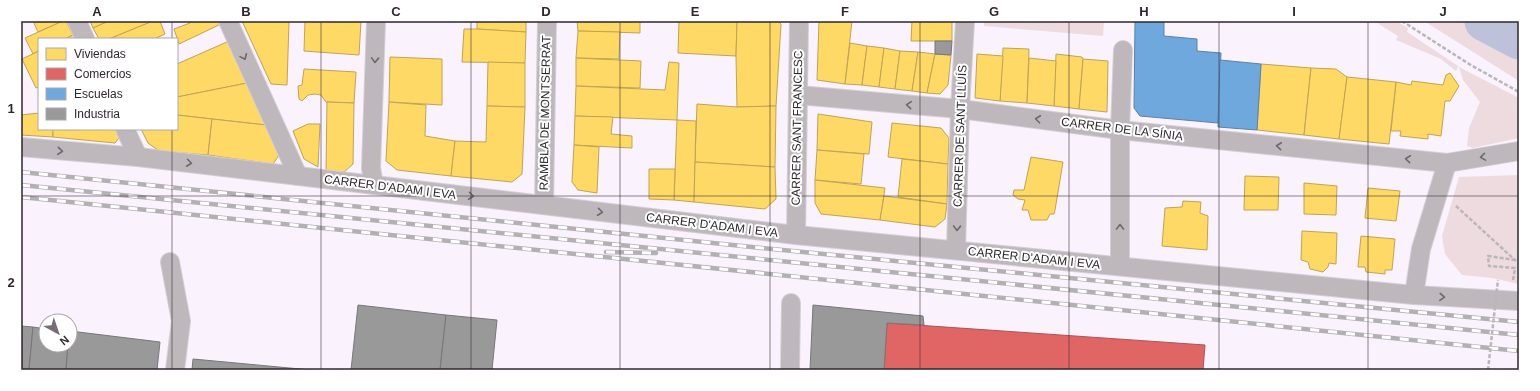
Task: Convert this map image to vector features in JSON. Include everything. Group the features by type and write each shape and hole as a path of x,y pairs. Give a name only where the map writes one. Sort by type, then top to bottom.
{"street":[{"path":"77,21 85,38"},
{"path":"228,21 298,176"},
{"path":"374,185 372,168 376,21"},
{"name":"RAMBLA DE MONTSERRAT","path":"544,205 547,21"},
{"name":"CARRER SANT FRANCESC","path":"796,235 799,21"},
{"name":"CARRER DE SANT LLUÍS","path":"956,250 964,21"},
{"path":"1120,266 1120,130 1123,50"},
{"name":"CARRER DE LA SÍNIA","path":"798,95 960,109 1120,130 1447,162 1519,151"},
{"path":"125,130 138,157"},
{"name":"CARRER D'ADAM I EVA","path":"21,148 138,157 796,235 1408,294 1519,301"},
{"path":"1408,294 1447,162"},
{"path":"170,262 181,321 175,370"},
{"path":"790,303 790,370"}],"path":[{"path":"1402,21 1469,64 1519,92"},
{"path":"1438,189 1516,261 1488,256 1489,266 1515,268 1513,280 1498,280 1488,370"}],"shaded area":[{"path":"984,21 1104,21 1103,36 984,26"},
{"path":"1374,21 1396,21 1408,28 1407,32 1458,66 1456,71 1441,59 1396,40 1398,36"},
{"path":"1424,21 1519,21 1519,81"},
{"path":"1459,67 1519,98 1519,138 1473,148 1467,146 1469,128 1480,102 1463,80"},
{"path":"1519,175 1519,284 1492,278 1462,275 1445,254 1442,236 1459,177"}],"building: Viviendas":[{"path":"33,21 63,21 38,32"},
{"path":"63,21 66,21 73,35 67,38 38,38 38,52 33,54 25,38"},
{"path":"90,21 109,21 93,28"},
{"path":"109,21 153,21 111,38 98,38 93,28"},
{"path":"153,21 160,21 165,34 156,38 111,38"},
{"path":"189,21 219,21 221,24 179,44 174,29 190,23"},
{"path":"242,21 289,21 287,85 271,84"},
{"path":"305,21 361,21 359,55 304,51"},
{"path":"477,21 526,21 526,32 477,29"},
{"path":"577,21 640,21 640,33 578,31"},
{"path":"679,21 737,21 736,56 678,53"},
{"path":"737,21 778,21 781,24 776,106 737,107"},
{"path":"819,21 852,21 845,84 817,80"},
{"path":"912,21 952,21 952,41 911,41"},
{"path":"464,29 526,32 525,63 462,62"},
{"path":"578,31 620,32 619,59 576,58"},
{"path":"77,33 79,38 67,38"},
{"path":"229,41 247,83 178,97 178,64"},
{"path":"850,43 867,46 862,85 845,84"},
{"path":"867,46 884,48 879,87 862,85"},
{"path":"884,48 900,51 895,89 879,87"},
{"path":"1003,48 1029,49 1027,103 1000,101"},
{"path":"38,51 38,87 36,88 22,59"},
{"path":"900,51 918,52 912,91 895,89"},
{"path":"918,52 935,54 927,93 912,91"},
{"path":"935,54 951,55 948,85 940,94 927,93"},
{"path":"977,54 1003,56 1000,101 975,98"},
{"path":"1056,54 1082,57 1083,59 1079,109 1054,106"},
{"path":"390,57 442,59 442,105 389,102"},
{"path":"576,58 641,61 640,88 576,86"},
{"path":"1029,58 1056,61 1054,106 1027,103"},
{"path":"1083,59 1108,61 1107,112 1079,109"},
{"path":"488,62 525,63 525,107 487,106"},
{"path":"669,62 679,63 677,120 575,116 576,86 665,90"},
{"path":"1261,64 1311,68 1304,135 1257,130"},
{"path":"1311,68 1336,69 1347,77 1339,139 1304,135"},
{"path":"304,69 356,72 354,103 327,102 321,95 315,94 308,95 302,101 299,99 298,86 302,85"},
{"path":"1450,73 1459,86 1450,101 1445,101 1441,136 1428,134 1428,139 1400,136 1401,131 1391,131 1396,82 1411,85 1412,81 1443,85 1446,75"},
{"path":"1347,77 1396,82 1389,144 1339,139"},
{"path":"247,83 266,125 178,115 178,97"},
{"path":"327,102 354,103 353,164 344,172 326,171"},
{"path":"389,102 426,105 425,136 455,141 451,176 397,170 386,161"},
{"path":"697,104 737,107 776,106 775,167 695,162"},
{"path":"487,106 525,107 522,174 512,182 451,176 455,141 486,142"},
{"path":"38,113 38,130 53,130 53,137 21,135 21,115"},
{"path":"818,114 872,122 869,154 817,150"},
{"path":"178,115 212,119 208,155 159,151 148,143 142,130 178,130"},
{"path":"575,116 613,117 611,134 632,136 632,148 574,145"},
{"path":"212,119 266,125 281,152 273,164 208,155"},
{"path":"677,120 696,121 694,202 674,200"},
{"path":"892,123 941,128 949,138 948,164 888,157"},
{"path":"308,124 320,124 318,167 304,159 293,131"},
{"path":"53,130 120,130 122,134 115,143 53,137"},
{"path":"574,145 599,147 597,193 578,190 572,182"},
{"path":"817,150 864,154 861,184 815,180"},
{"path":"1031,157 1063,162 1054,214 1050,214 1047,220 1031,220 1028,210 1022,210 1025,200 1018,199 1013,195 1014,190 1024,190"},
{"path":"902,159 948,164 947,204 898,197"},
{"path":"695,162 775,167 776,199 765,209 694,202"},
{"path":"649,169 675,169 674,200 649,199"},
{"path":"1245,176 1279,177 1278,210 1244,210"},
{"path":"815,180 885,188 880,220 821,214 815,203"},
{"path":"1304,183 1337,186 1336,215 1304,214"},
{"path":"1368,188 1400,191 1396,221 1365,218"},
{"path":"884,196 947,204 945,219 935,227 880,220"},
{"path":"1183,201 1201,202 1200,213 1208,216 1207,250 1162,246 1165,208 1182,207"},
{"path":"1302,231 1337,233 1336,264 1329,263 1328,267 1323,272 1310,269 1308,262 1301,260"},
{"path":"1361,236 1395,239 1392,270 1385,270 1385,274 1366,272 1365,267 1358,267"}],"building: Comercios":[{"path":"887,323 1205,345 1203,370 884,370"}],"building: Escuelas":[{"path":"1135,21 1164,21 1164,36 1197,39 1197,51 1221,53 1218,123 1140,116 1134,108"},
{"path":"1220,60 1261,64 1257,130 1218,127"}],"building: Industria":[{"path":"935,41 952,41 951,55 935,54"},
{"path":"358,305 446,315 440,370 351,370"},
{"path":"813,305 923,316 924,325 887,323 884,370 810,370"},
{"path":"446,315 497,320 492,370 440,370"},
{"path":"21,326 33,327 29,370 21,370"},
{"path":"33,327 38,328 38,353 67,353 66,370 29,370"},
{"path":"78,332 160,342 157,370 66,370 67,353 78,353"},
{"path":"193,359 311,370 192,370"}],"waterway":[{"path":"1485,21 1519,39"}],"railway":[{"path":"21,172 752,247 1519,322"},
{"path":"21,185 1519,335"},
{"path":"21,197 1519,351"},
{"path":"606,252 656,253"}]}
